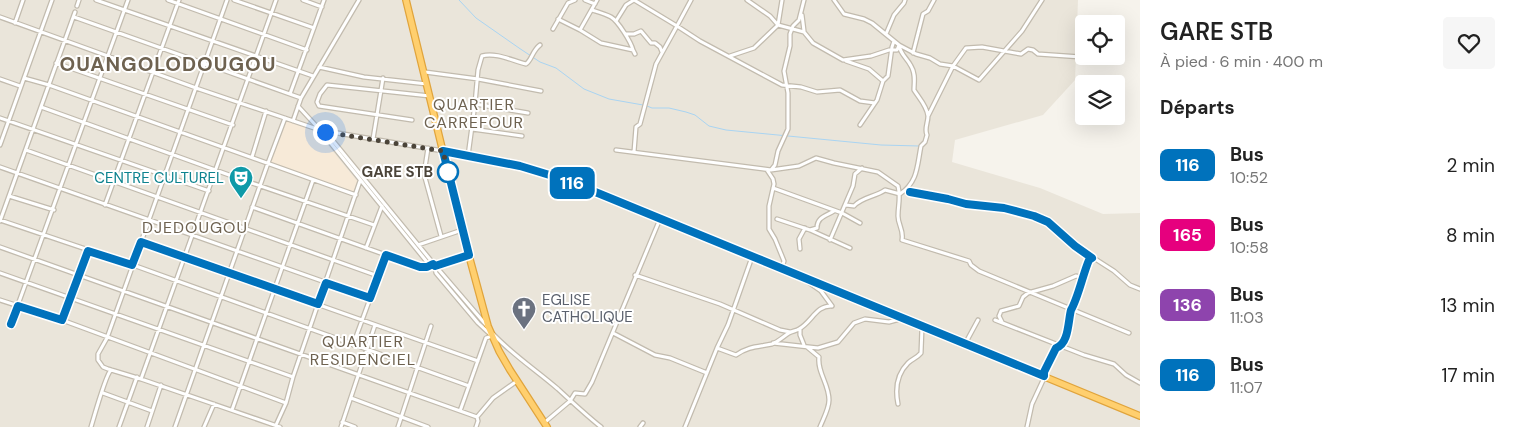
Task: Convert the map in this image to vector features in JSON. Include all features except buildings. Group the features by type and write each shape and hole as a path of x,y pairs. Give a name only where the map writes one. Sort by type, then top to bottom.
{"highway":[{"path":"406,0 462,230 490,330 517,381 546,425"},
{"path":"443,151 520,166 553,176 782,268 1140,416"}],"street":[{"path":"15,23 23,0"},
{"path":"0,145 52,0"},
{"path":"77,6 79,0"},
{"path":"96,0 313,76"},
{"path":"11,324 70,166 128,0"},
{"path":"168,0 178,2 307,50"},
{"path":"227,0 107,338 98,354 98,360 103,367 142,378 278,426 360,181"},
{"path":"234,0 314,28"},
{"path":"142,378 276,0"},
{"path":"302,0 322,7"},
{"path":"290,94 300,71 324,0"},
{"path":"293,121 301,98 313,76 359,0"},
{"path":"553,28 569,2 575,0"},
{"path":"585,0 595,4"},
{"path":"580,30 598,0"},
{"path":"616,21 626,5 634,0 700,41 777,83 817,92 840,90 860,101 871,104 875,102"},
{"path":"634,152 636,127 640,124 652,78 662,52 691,0"},
{"path":"748,0 770,16 778,25 804,32 814,42 843,60 869,69 883,80"},
{"path":"730,56 754,48 778,25 782,0"},
{"path":"769,170 775,165 778,151 788,129 787,86 784,72 792,28 802,13 804,0"},
{"path":"834,0 844,14 864,19 880,28 899,45 940,64 953,66 979,80 1022,31 1042,0"},
{"path":"886,34 894,15 905,0"},
{"path":"913,52 923,14 928,11 934,0"},
{"path":"105,204 168,25 178,2"},
{"path":"592,10 616,21 620,29 626,34 635,54"},
{"path":"75,12 0,220 132,265 469,386"},
{"path":"802,13 804,32"},
{"path":"0,17 196,88 325,132 443,151"},
{"path":"74,17 301,98"},
{"path":"558,19 606,45 632,50"},
{"path":"626,34 634,34 640,31 651,43 655,43 660,47 662,52"},
{"path":"860,125 875,102 883,80 888,76 894,41"},
{"path":"468,156 482,56 500,57 526,64 540,45"},
{"path":"843,60 897,50 899,45"},
{"path":"899,45 900,51 912,67 916,82 914,90 925,107 928,116"},
{"path":"846,205 854,206 859,201 871,198 885,190 900,194 909,188 915,180 921,146 925,142 927,135 925,131 928,116 953,66 966,48 982,47 1021,54 1028,49 1038,54 1075,57"},
{"path":"56,63 232,125"},
{"path":"319,67 341,73 427,84"},
{"path":"424,72 478,79 541,91"},
{"path":"24,78 49,85 356,195"},
{"path":"373,139 383,78"},
{"path":"0,79 20,86"},
{"path":"412,120 377,113 319,106 317,102 327,85 430,96"},
{"path":"475,104 528,113"},
{"path":"298,106 320,130 360,181 418,245 435,268 436,273 478,323 490,330"},
{"path":"41,107 374,225"},
{"path":"252,157 266,111"},
{"path":"0,118 209,191"},
{"path":"175,427 285,118"},
{"path":"472,129 522,136"},
{"path":"325,132 382,205 490,330 514,354 601,427"},
{"path":"428,148 424,174 441,236"},
{"path":"26,150 378,276"},
{"path":"616,150 769,170 799,166 816,158 878,172 898,186 900,194 898,216 903,231 902,240 969,261 971,266 979,271 1028,293 1129,333"},
{"path":"0,167 370,298"},
{"path":"830,240 846,205 855,174 862,168"},
{"path":"769,170 773,179 773,188 769,206 768,227 784,260 782,268"},
{"path":"232,410 313,180"},
{"path":"773,188 835,210 860,223"},
{"path":"910,192 966,204 1004,208 1034,216 1048,222 1075,246 1114,271 1130,285 1140,289"},
{"path":"9,196 54,210"},
{"path":"366,248 382,205"},
{"path":"252,207 420,267 469,255"},
{"path":"810,230 816,228 822,216 835,210"},
{"path":"776,218 810,230 850,248"},
{"path":"546,425 570,401 575,393 585,394 602,362 661,219"},
{"path":"800,249 799,239 805,228"},
{"path":"418,245 462,230"},
{"path":"141,242 478,360"},
{"path":"0,247 477,417"},
{"path":"62,320 72,298 88,251"},
{"path":"353,344 386,255"},
{"path":"685,427 734,310 752,256"},
{"path":"1027,427 1032,404 1044,372 1056,348 1065,341 1071,310 1082,277 1089,260 1092,258"},
{"path":"0,273 293,377"},
{"path":"636,276 734,310 780,330 790,332"},
{"path":"773,344 790,332 800,329 816,312 828,305 832,306 821,291 801,276"},
{"path":"1002,323 999,316 1001,311 1019,306 1023,297 1028,293 1053,286 1076,276 1082,277"},
{"path":"0,300 152,352 286,404"},
{"path":"717,348 736,355 752,347 773,344 818,348 838,342 854,323 865,319 889,322 904,319"},
{"path":"965,344 978,320"},
{"path":"995,320 1084,355 1114,364 1120,367 1126,375 1140,382"},
{"path":"340,427 375,325"},
{"path":"398,427 431,326"},
{"path":"898,404 896,383 908,363 921,353 922,326"},
{"path":"800,329 800,335 805,346 819,357 818,366 828,389 829,403 820,427"},
{"path":"460,411 490,330"},
{"path":"613,333 655,355 670,358 707,373"},
{"path":"91,427 103,393 107,373 111,370"},
{"path":"119,427 137,377"},
{"path":"476,427 477,417 492,398 517,381"},
{"path":"147,427 161,385"},
{"path":"103,393 152,411"},
{"path":"351,398 428,427"},
{"path":"204,427 214,404"},
{"path":"260,427 263,422"},
{"path":"342,422 355,427"},
{"path":"640,427 643,423"}],"shaded area":[{"path":"0,0 1078,0 1077,15 1075,15 1075,80 1043,115 955,140 952,162 1040,188 1103,214 1140,213 1140,427 0,427"},
{"path":"286,120 317,132 358,182 355,193 270,163"}],"waterway":[{"path":"459,0 476,18 540,62 556,68 584,89 609,99 643,105"},
{"path":"647,106 686,112 695,115 709,126 726,130 881,145 919,146"}],"bus line":[{"name":"116","path":"11,324 18,306 62,320 72,298 88,251 132,265 141,242 318,304 326,283 370,298 386,255 420,267 427,267 469,255 443,151 520,166 566,180 1044,376 1044,372 1056,348 1065,341 1071,310 1082,277 1089,260 1092,258 1069,241 1054,226 1034,216 1004,208 966,204 910,192"}],"place":[{"name":"GARE STB","path":"448,172"},
{"name":"CENTRE CULTUREL","path":"241,199"},
{"name":"EGLISE CATHOLIQUE","path":"524,330"}],"district":[{"name":"OUANGOLODOUGOU","path":"168,64"},
{"name":"QUARTIER CARREFOUR","path":"474,113"},
{"name":"DJEDOUGOU","path":"195,227"},
{"name":"QUARTIER RESIDENCIEL","path":"363,350"}],"route":[{"path":"325,132 443,151 448,172"}]}
